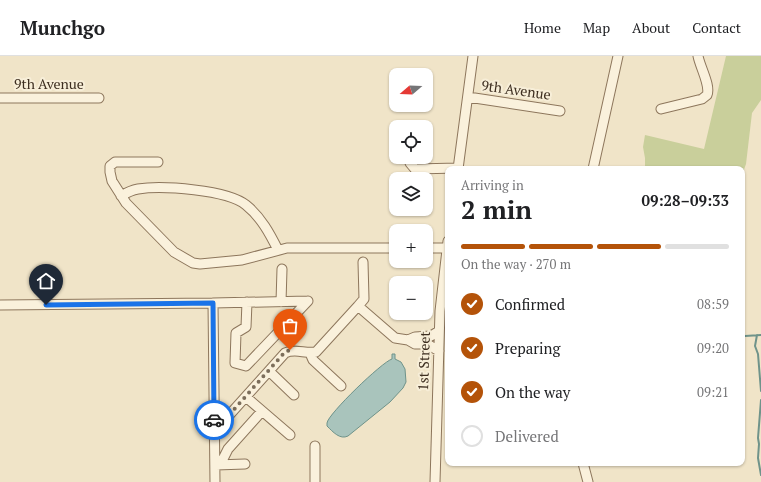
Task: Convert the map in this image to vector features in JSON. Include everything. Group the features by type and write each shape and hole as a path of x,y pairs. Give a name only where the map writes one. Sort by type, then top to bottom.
{"street":[{"path":"458,166 473,56"},
{"path":"594,166 618,56"},
{"path":"661,109 702,99 707,95 708,89 700,67 698,56"},
{"name":"9th Avenue","path":"0,98 99,98"},
{"name":"9th Avenue","path":"468,98 560,111"},
{"path":"158,162 120,161 112,164 110,169 111,177 121,196 144,222 174,252 189,261 200,264 242,260 287,248 389,248"},
{"path":"411,164 415,169 445,168"},
{"path":"121,196 137,189 174,188 231,198 246,204 260,218 278,250"},
{"path":"433,247 445,245"},
{"path":"214,432 285,352 290,350 310,353 316,352 358,306 364,299 363,262"},
{"path":"281,302 282,269"},
{"name":"1st Street","path":"435,482 439,331 445,269"},
{"path":"0,305 308,301 246,366 235,363 236,333 246,327 246,302"},
{"path":"213,303 214,432 217,465 215,482"},
{"path":"358,306 392,336 399,339 408,340 415,344 427,344 439,351"},
{"path":"408,340 415,337 431,336 439,331"},
{"path":"310,353 313,360 341,386"},
{"path":"269,371 294,394"},
{"path":"246,396 290,435"},
{"path":"217,465 228,449 262,411"},
{"path":"315,446 315,482"},
{"path":"217,465 246,464"},
{"path":"584,466 588,482"}],"green space":[{"path":"726,56 761,56 761,100 752,113 745,167 645,166 643,147 645,135 704,149"}],"water":[{"path":"392,354 395,354 395,359 401,362 405,369 406,382 403,388 390,402 348,436 342,437 337,435 327,426 330,418 345,400 367,378 386,362 392,359"}],"waterway":[{"path":"757,335 755,346 758,354 761,391"},
{"path":"745,336 761,335"},
{"path":"761,400 758,438 758,458 761,475"}],"way so far":[{"path":"214,420 214,432 285,352 290,350"}],"route":[{"path":"46,305 213,303 214,420"}]}
